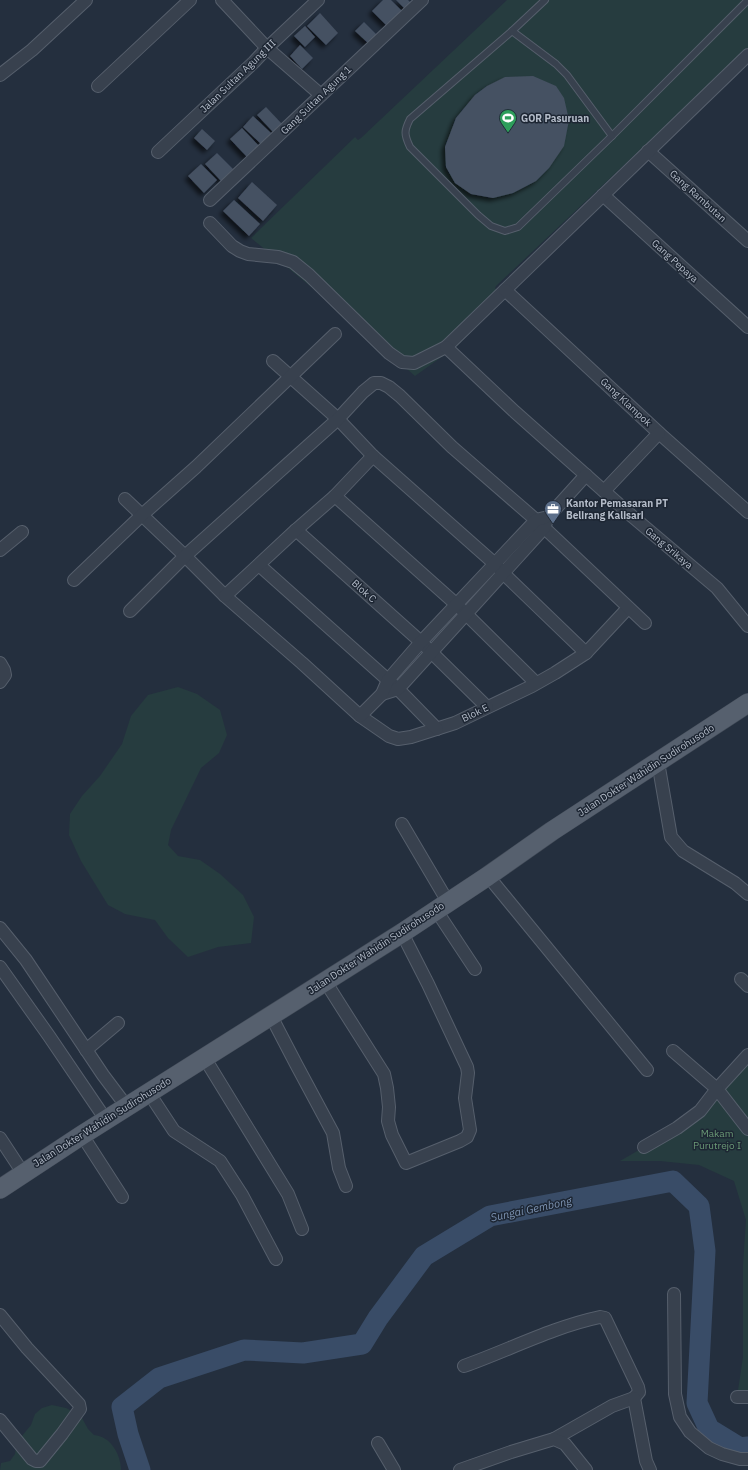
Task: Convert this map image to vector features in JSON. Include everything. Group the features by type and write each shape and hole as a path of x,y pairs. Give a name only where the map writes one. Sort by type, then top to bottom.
{"main road":[{"name":"Jalan Dokter Wahidin Sudirohusodo","path":"0,1189 204,1057 402,933 488,876 552,831 748,703"}],"street":[{"path":"0,75 32,50 86,0"},
{"path":"98,86 190,0"},
{"path":"222,0 267,48 321,94"},
{"name":"Jalan Sultan Agung III","path":"158,152 318,0"},
{"name":"Gang Sultan Agung 1","path":"210,200 422,0"},
{"path":"210,223 232,246 240,251 248,254 278,257 293,262 309,275 389,353 402,362 414,363 450,351 652,156 748,55"},
{"name":"Gang Rambutan","path":"652,156 748,241"},
{"name":"Gang Pepaya","path":"607,200 748,327"},
{"name":"Gang Klampok","path":"508,294 748,512"},
{"path":"74,580 196,467 335,334"},
{"name":"Gang Srikaya","path":"450,351 515,412 725,597 748,626"},
{"path":"273,361 338,419 373,456 495,564 586,652"},
{"path":"130,611 185,556 338,419 363,392 374,383 381,383 389,387 400,396 452,447 540,524 645,623"},
{"path":"604,491 660,433"},
{"path":"225,596 335,496 373,456"},
{"path":"360,716 382,694 388,680 421,642 495,564 540,524 586,475"},
{"path":"335,496 457,605 536,683"},
{"name":"Blok E","path":"125,499 225,596 360,716 389,736 398,738 411,737 455,723 536,683 586,652 628,608"},
{"path":"382,694 398,689 430,652 504,574 540,524"},
{"name":"Blok C","path":"296,530 421,642 487,707"},
{"path":"0,550 22,532"},
{"path":"259,565 398,689 437,729"},
{"path":"0,663 5,675 0,682"},
{"path":"658,762 671,837 683,851 735,883 748,894"},
{"path":"402,824 475,969"},
{"path":"488,876 647,1070"},
{"path":"0,928 26,960 102,1075 127,1107"},
{"path":"325,980 384,1074 389,1107 388,1121 392,1134 406,1163 467,1137 470,1130 465,1098 468,1073 467,1067 402,933"},
{"path":"0,967 106,1120"},
{"path":"271,1016 334,1133 338,1162 346,1186"},
{"path":"86,1050 118,1023"},
{"path":"673,1051 717,1089 748,1130"},
{"path":"644,1147 677,1128 700,1111 717,1089 748,1055"},
{"path":"204,1057 288,1194 302,1229"},
{"path":"149,1093 174,1131 220,1160 242,1195 276,1259"},
{"path":"82,1135 122,1196"},
{"path":"0,1138 23,1173"},
{"path":"674,1294 675,1394 680,1417 690,1432 709,1448 722,1454 740,1459 748,1459"},
{"path":"0,1315 27,1348 79,1404 80,1409 40,1461 32,1459 0,1420"},
{"path":"460,1470 525,1447 554,1439 612,1406 634,1398 639,1392 607,1320 604,1317 559,1328 500,1353 464,1366"},
{"path":"634,1398 646,1461 650,1470"},
{"path":"554,1439 565,1444 586,1470"},
{"path":"378,1443 394,1470"}],"lane":[{"path":"545,0 512,31 410,119 405,129 405,136 410,147 478,215 491,226 505,231 518,227 612,136 748,0"},
{"path":"512,31 556,64 567,75 612,136"}],"green space":[{"name":"GOR Pasuruan","path":"507,0 748,0 748,48 496,286 495,288 504,299 457,346 415,376 325,298 251,238 355,137 358,140 361,138"},
{"path":"178,687 197,694 220,710 227,735 219,753 201,768 171,830 168,845 178,856 200,860 220,874 243,895 254,917 251,943 218,947 188,957 168,938 155,920 125,914 108,905 81,861 69,835 70,814 82,796 100,776 122,744 131,716 148,695"},
{"name":"Makam Purutrejo I","path":"748,1055 748,1397 737,1397 743,1357 743,1265 746,1220 734,1181 699,1165 660,1161 620,1161 677,1128"},
{"path":"52,1405 66,1408 77,1414 82,1418 88,1429 94,1435 100,1436 110,1442 117,1452 121,1470 0,1470 1,1463 10,1461 15,1454 17,1442 31,1425 35,1414 42,1408"}],"building":[{"path":"383,0 391,0 402,11 387,26 372,11"},
{"path":"396,0 408,0 412,4 406,10"},
{"path":"320,13 338,33 326,45 307,26"},
{"path":"364,22 378,36 369,44 355,31"},
{"path":"305,26 315,37 305,47 294,36"},
{"path":"300,45 313,58 302,69 290,56"},
{"name":"GOR Pasuruan","path":"533,76 556,86 564,98 569,120 564,146 549,168 536,181 513,193 493,198 471,194 455,183 446,167 445,147 456,118 475,95 487,86 505,77"},
{"path":"266,107 282,124 273,132 257,115"},
{"path":"253,116 271,133 261,144 243,127"},
{"path":"242,128 259,146 247,157 230,139"},
{"path":"202,129 215,141 207,150 194,138"},
{"path":"217,153 233,169 221,181 205,164"},
{"path":"201,164 217,180 204,193 188,176"},
{"path":"252,182 277,205 263,221 238,198"},
{"path":"234,200 260,224 249,236 223,211"}],"waterway":[{"name":"Sungai Gembong","path":"140,1470 128,1434 122,1407 159,1378 244,1350 303,1353 362,1344 378,1318 424,1256 490,1216 673,1181 699,1206 705,1251 697,1403 709,1429 740,1448 748,1447"}],"place":[{"name":"GOR Pasuruan","path":"508,133"},
{"name":"Kantor Pemasaran PT Belirang Kalisari","path":"553,524"}]}
